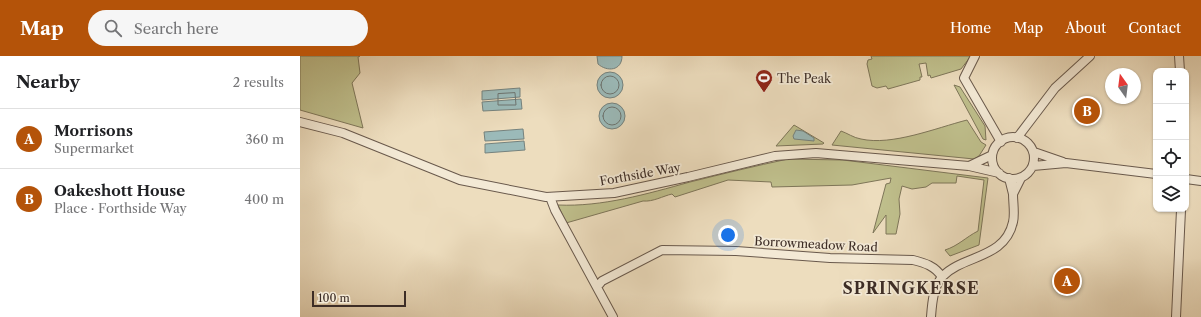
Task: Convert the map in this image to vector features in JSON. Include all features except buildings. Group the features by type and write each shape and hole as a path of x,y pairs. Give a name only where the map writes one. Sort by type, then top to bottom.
{"street":[{"path":"975,56 964,78 1001,142"},
{"path":"1016,138 1055,88 1090,56"},
{"path":"1179,56 1180,68"},
{"name":"Forthside Way","path":"300,122 343,133 460,180 550,197 614,193 775,156 830,154 941,165 969,166 999,173"},
{"path":"1021,178 1009,178 999,173 995,167 992,155 1001,142 1009,138 1016,138 1027,142 1034,152 1066,163 1153,174"},
{"path":"1013,194 1021,178 1033,166 1034,152"},
{"name":"Forthside Way","path":"969,166 992,155"},
{"path":"1033,166 1066,163"},
{"path":"931,317 933,300 942,277 955,266 991,251 1007,236 1013,222 1013,194 1009,178"},
{"path":"1189,179 1201,181"},
{"path":"550,197 555,210 613,317"},
{"path":"1176,317 1181,212"},
{"name":"Borrowmeadow Road","path":"596,287 602,281 662,250 736,251 830,258 913,260 925,263 938,270 942,277"}],"green space":[{"path":"300,56 360,56 358,57 360,73 352,83 363,128 300,110"},
{"path":"871,56 971,56 961,69 931,78 930,75 928,76 926,63 919,64 922,77 920,77 920,80 888,89 886,86 877,88 872,86 867,64 868,60 872,59"},
{"path":"954,85 960,87 985,126 986,140 983,139"},
{"path":"967,120 981,142 986,145 979,156 974,159 832,145 841,131 861,139 873,141 886,140 914,135"},
{"path":"794,125 824,143 776,146"},
{"path":"788,159 843,160 988,178 979,245 950,256 945,250 978,231 984,180 957,176 956,183 932,183 926,187 912,189 902,186 899,199 900,214 896,234 886,234 886,215 873,233 886,184 890,183 891,178 852,185 772,187 771,182 728,180 675,197 672,194 566,223 558,205 591,204 624,199"}],"water":[{"path":"597,56 622,56 620,65 610,69 602,67 598,64"},
{"path":"610,72 619,76 623,85 619,94 610,98 601,94 597,85 601,76"},
{"path":"520,88 520,97 482,100 482,91"},
{"path":"521,99 522,109 483,111 482,102"},
{"path":"612,103 621,107 625,116 621,125 612,129 603,125 599,116 603,107"},
{"path":"523,129 524,139 485,141 484,132"},
{"path":"796,130 803,131 814,138 814,141 794,139 793,136"},
{"path":"524,141 525,150 485,153 485,144"}],"place":[{"name":"The Peak","path":"764,93"},
{"name":"Oakeshott House","path":"1087,111"},
{"name":"Morrisons","path":"1067,281"}],"district":[{"name":"SPRINGKERSE","path":"911,288"}]}
